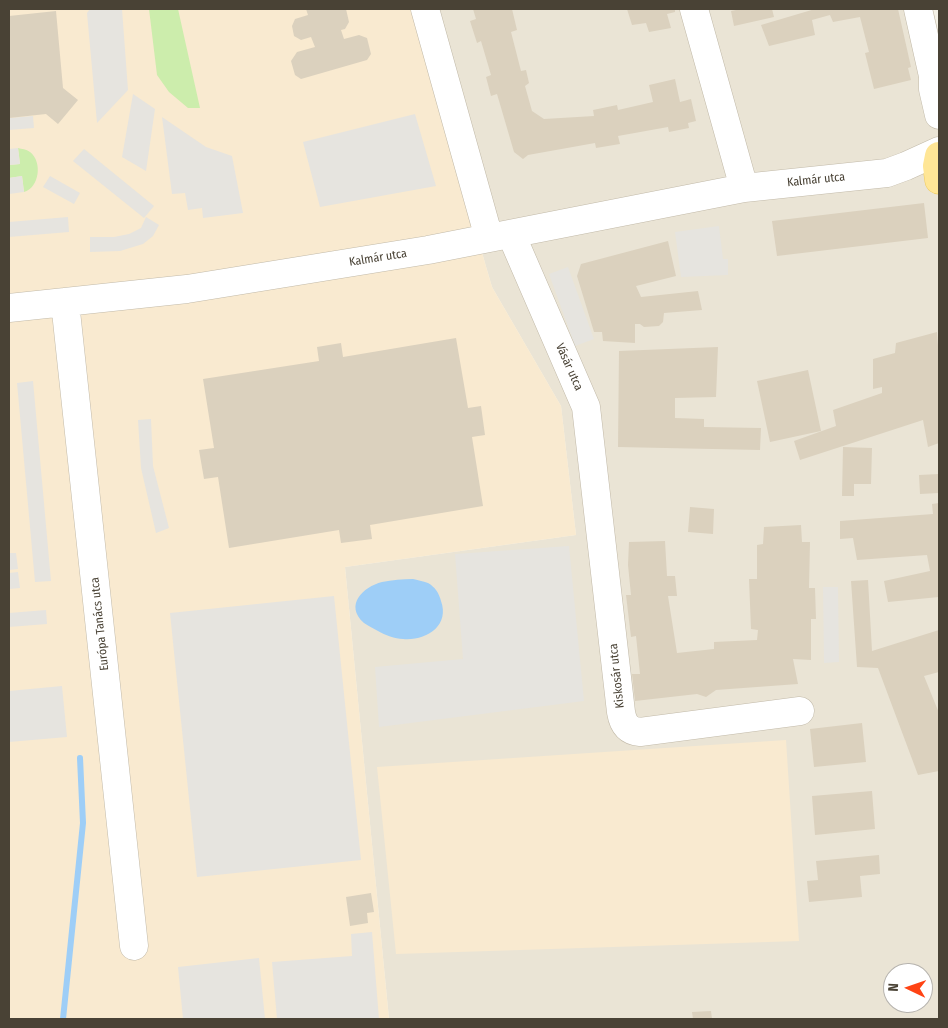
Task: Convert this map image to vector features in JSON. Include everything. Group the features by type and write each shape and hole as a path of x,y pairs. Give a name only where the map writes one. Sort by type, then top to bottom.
{"main road":[{"path":"939,156 937,166 939,180"}],"street":[{"name":"Vásár utca","path":"425,9 500,236 586,407 599,509"},
{"path":"694,9 744,188"},
{"path":"918,9 936,80 933,89 939,115"},
{"name":"Kalmár utca","path":"9,308 187,289 428,250 744,188 887,173 920,161 939,151"},
{"name":"Kalmár utca","path":"887,173 908,176 939,186"},
{"name":"Európa Tanács utca","path":"65,302 134,946"},
{"name":"Kiskosár utca","path":"599,509 621,712 626,726 640,732 800,711"}],"shaded area":[{"path":"9,9 411,9 492,287 561,406 576,535 345,567 389,1019 9,1019"},
{"path":"90,9 122,9 128,90 97,123 87,13"},
{"path":"411,9 933,9 939,34 939,1019 389,1019 345,567 576,535 561,406 492,287"},
{"path":"133,94 155,109 146,171 122,157"},
{"path":"415,114 436,186 320,207 303,142"},
{"path":"33,116 34,128 9,130 9,118"},
{"path":"162,117 206,147 232,156 243,213 203,218 202,208 188,210 185,193 172,194"},
{"path":"18,148 20,164 9,165 9,149"},
{"path":"84,149 154,206 144,218 73,161"},
{"path":"22,176 24,192 9,194 9,178"},
{"path":"50,176 80,193 74,204 43,187"},
{"path":"68,217 69,232 9,237 9,222"},
{"path":"146,217 159,225 153,236 143,244 120,251 90,252 90,237 114,237 129,234 141,228"},
{"path":"719,226 723,259 728,259 728,275 681,277 675,232"},
{"path":"568,267 594,339 575,346 549,274"},
{"path":"33,381 51,581 35,582 17,383"},
{"path":"151,419 153,466 169,528 156,533 141,468 138,420"},
{"path":"569,546 584,701 379,727 375,667 463,659 455,554"},
{"path":"9,553 16,553 18,569 9,570"},
{"path":"18,572 20,588 9,589 9,573"},
{"path":"823,587 838,587 839,662 824,663"},
{"path":"334,596 361,860 197,877 170,613"},
{"path":"46,610 47,624 9,627 9,613"},
{"path":"62,686 67,737 9,742 9,691"},
{"path":"786,740 799,941 396,954 377,767"},
{"path":"372,932 379,1019 277,1019 272,962 352,956 351,934"},
{"path":"259,958 265,1019 183,1019 178,967"}],"green space":[{"path":"149,9 178,9 200,108 188,108 169,92 157,75"},
{"path":"18,148 30,152 34,156 38,168 36,180 29,190 24,192 22,176 9,178 9,165 20,164"}],"water":[{"path":"413,579 428,583 435,588 439,595 443,610 442,618 434,630 412,639 397,638 367,625 358,616 356,603 358,598 368,588 382,582"}],"building":[{"path":"306,9 346,9 349,22 345,29 341,30 344,39 359,35 367,38 371,54 367,60 301,79 295,75 291,61 297,52 315,47 311,37 301,40 294,36 292,26 295,19 308,15"},
{"path":"473,9 512,9 517,30 511,32 521,71 526,70 529,83 525,86 532,111 544,119 594,116 593,110 617,105 618,110 653,102 649,85 675,79 680,102 691,99 696,121 688,123 689,128 669,132 668,127 618,136 620,144 596,148 595,143 528,155 523,159 514,152 497,94 491,96 486,77 491,75 481,41 477,43 470,21 476,19"},
{"path":"627,9 675,9 675,12 667,14 671,28 649,32 646,23 632,25"},
{"path":"735,9 772,9 774,17 734,26 731,11"},
{"path":"815,9 898,9 911,67 908,68 911,80 874,89 865,53 869,52 860,17 833,22 830,15 812,20 815,35 769,46 761,25"},
{"path":"56,11 63,88 78,100 58,124 46,114 9,118 9,16"},
{"path":"924,203 928,238 777,256 772,221"},
{"path":"668,241 676,276 636,286 641,297 698,291 702,310 664,313 663,322 659,326 644,327 640,324 635,324 635,343 603,341 602,332 594,332 577,276 581,264"},
{"path":"937,332 939,443 928,447 923,420 800,460 794,441 836,426 833,410 882,393 882,387 873,389 873,359 895,353 896,343"},
{"path":"456,338 468,408 481,406 485,435 472,437 483,506 370,525 372,539 341,543 339,530 229,548 218,477 204,479 199,450 214,448 203,379 319,361 317,347 341,343 343,357"},
{"path":"718,347 716,397 675,398 675,418 704,419 704,427 761,428 760,450 618,447 619,351"},
{"path":"808,370 821,431 770,442 757,381"},
{"path":"843,447 872,448 871,484 854,484 854,496 842,496"},
{"path":"939,474 939,493 920,494 919,475"},
{"path":"939,503 939,597 888,602 884,581 930,571 927,555 857,560 853,538 840,539 840,521 933,514 932,504"},
{"path":"690,507 714,509 713,534 688,532"},
{"path":"801,525 802,542 810,542 809,588 815,588 816,619 811,619 811,660 793,659 798,684 716,690 706,697 697,694 635,701 632,674 640,674 636,636 631,637 626,595 631,595 628,565 629,542 665,541 667,576 675,576 677,596 668,596 677,653 714,649 714,642 757,640 758,630 751,629 749,579 757,579 757,545 763,544 764,527"},
{"path":"868,580 872,651 939,630 939,672 924,676 939,713 939,771 918,775 878,668 857,667 851,581"},
{"path":"862,723 866,762 814,767 810,729"},
{"path":"872,791 875,829 815,835 812,796"},
{"path":"879,855 880,874 860,876 862,897 809,902 807,881 818,880 816,861"},
{"path":"371,893 374,912 367,913 368,923 350,926 346,897"},
{"path":"711,1011 712,1019 693,1019 692,1012"}],"waterway":[{"path":"63,1019 83,823 80,758"}]}
